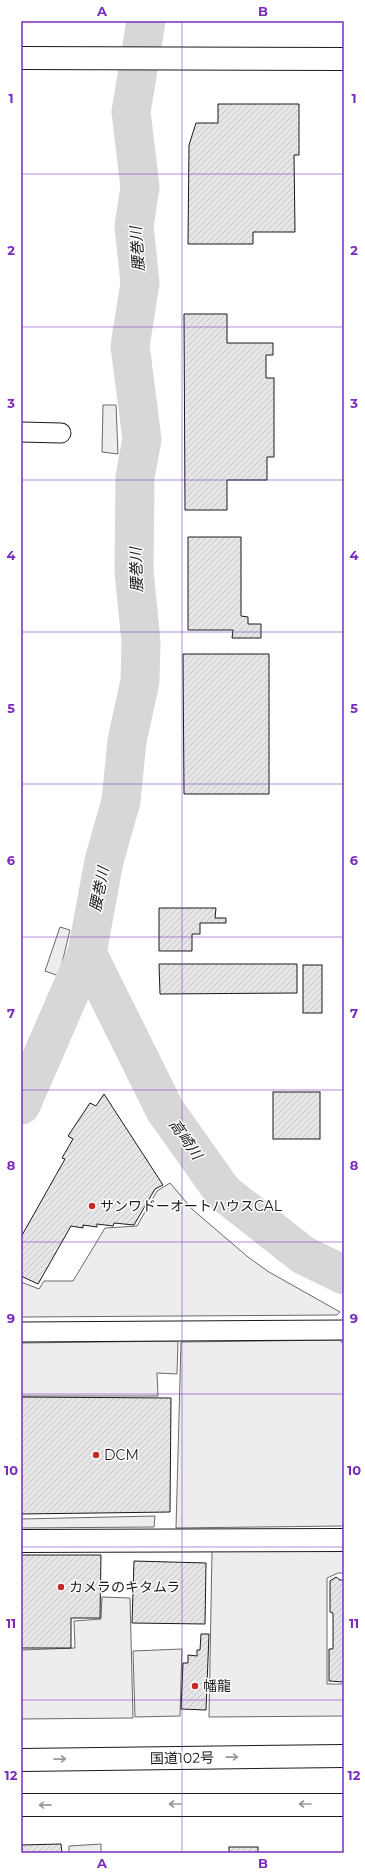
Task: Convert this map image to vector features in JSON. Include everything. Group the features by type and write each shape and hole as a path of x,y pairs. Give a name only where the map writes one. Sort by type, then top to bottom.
{"main road":[{"path":"21,58 344,59"},
{"path":"21,1541 344,1540"},
{"name":"国道102号","path":"21,1760 344,1756"},
{"path":"21,1805 344,1804"}],"street":[{"path":"21,432 61,433"},
{"path":"21,1332 344,1330"}],"shaded area":[{"path":"103,405 116,405 118,454 102,452"},
{"path":"60,927 70,930 59,976 45,971"},
{"path":"170,1183 193,1210 248,1257 269,1272 340,1312 337,1315 21,1317 21,1282 39,1289 44,1281 73,1281 105,1228 137,1226 157,1191"},
{"path":"340,1340 344,1345 344,1524 342,1526 176,1528 181,1342"},
{"path":"178,1341 177,1374 157,1373 158,1396 21,1396 21,1343"},
{"path":"155,1516 154,1527 21,1528 21,1519"},
{"path":"212,1551 344,1551 344,1573 338,1573 327,1578 327,1684 344,1684 344,1716 209,1717"},
{"path":"102,1597 130,1598 133,1718 21,1719 21,1650 75,1648 74,1621 101,1619"},
{"path":"182,1649 180,1716 135,1717 133,1651"},
{"path":"101,1844 101,1853 69,1853 69,1846"}],"building":[{"path":"218,104 299,104 299,155 294,155 295,232 253,232 253,244 188,244 189,145 196,123 218,123"},
{"path":"184,314 227,314 227,343 273,343 273,355 266,355 266,378 274,378 274,457 267,457 267,480 227,480 227,510 185,510"},
{"path":"188,537 241,537 241,616 248,617 248,624 261,624 261,638 232,638 233,630 188,630"},
{"path":"183,654 269,654 269,794 184,794"},
{"path":"159,908 216,908 215,918 226,918 226,923 200,923 200,934 192,934 192,951 159,951"},
{"path":"159,964 297,964 297,993 160,994"},
{"path":"303,965 322,965 322,1013 303,1013"},
{"path":"273,1092 320,1092 320,1139 273,1139"},
{"name":"サンワドーオートハウスCAL","path":"104,1094 163,1185 155,1189 134,1225 114,1223 113,1226 97,1224 97,1227 83,1225 83,1228 71,1226 38,1284 21,1276 21,1237 65,1159 62,1158 73,1139 68,1136 90,1103 96,1106"},
{"name":"DCM","path":"21,1397 171,1398 170,1512 21,1514"},
{"name":"カメラのキタムラ","path":"21,1555 101,1555 100,1618 71,1618 71,1648 21,1648"},
{"path":"134,1561 206,1563 205,1624 132,1623"},
{"path":"336,1577 340,1580 344,1580 344,1682 329,1681 329,1649 333,1649 333,1613 330,1612 330,1581"},
{"name":"幡龍","path":"201,1634 209,1634 206,1710 181,1709 183,1663 188,1663 188,1655 197,1656 197,1650 200,1650"},
{"path":"61,1844 62,1853 21,1853 21,1845"},
{"path":"229,1847 258,1847 258,1853 229,1853"}],"waterway":[{"name":"腰巻川","path":"21,1105 87,953 104,861 121,801 127,741 140,681 141,642 134,571 135,477 142,439 130,346 140,283 134,226 140,187 131,112 146,21"},
{"name":"高崎川","path":"87,953 165,1110 223,1192 303,1255 344,1275"}],"place":[{"name":"サンワドーオートハウスCAL","path":"92,1206"},
{"name":"DCM","path":"96,1455"},
{"name":"カメラのキタムラ","path":"61,1587"},
{"name":"幡龍","path":"195,1686"}]}
